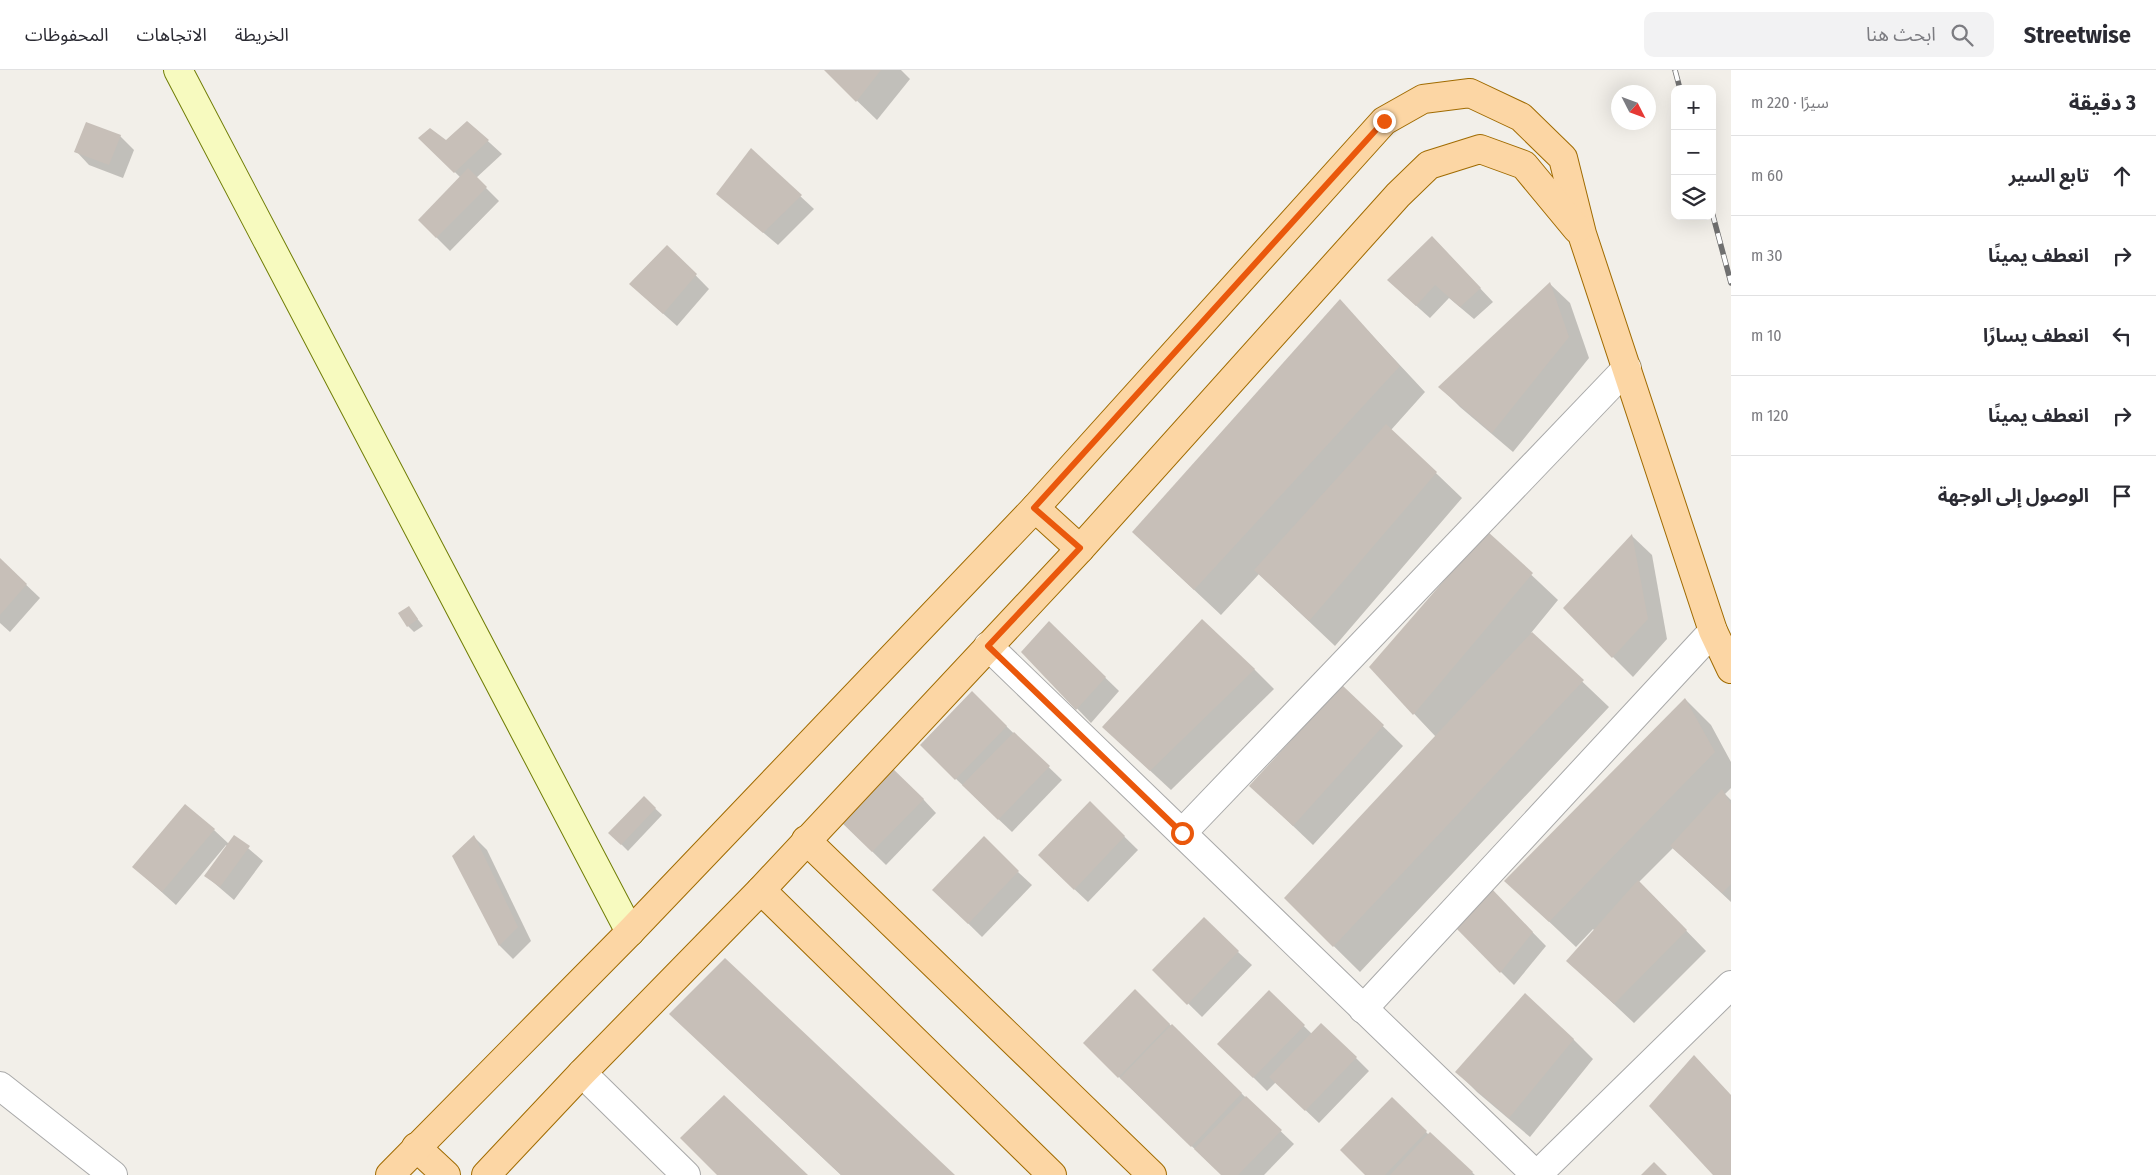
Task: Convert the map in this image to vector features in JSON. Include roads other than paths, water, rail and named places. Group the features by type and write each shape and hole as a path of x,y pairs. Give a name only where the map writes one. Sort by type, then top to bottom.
{"main road":[{"path":"178,70 630,932"},
{"path":"390,1175 630,932 1034,508 1384,121 1423,99 1470,93 1521,117 1563,158 1582,234 1713,631 1731,669"},
{"path":"486,1175 582,1073 761,890 1080,548 1398,195 1429,165 1480,149 1524,165 1582,234"},
{"path":"1034,508 1080,548"},
{"path":"806,840 1152,1175"},
{"path":"761,890 1052,1175"},
{"path":"416,1147 446,1175"}],"street":[{"path":"1182,833 1627,368"},
{"path":"1363,1009 1713,631"},
{"path":"988,646 1536,1175 1731,985"},
{"path":"582,1073 686,1175"},
{"path":"0,1086 113,1175"}],"railway":[{"path":"1675,70 1679,85"},
{"path":"1714,220 1731,283"}]}
